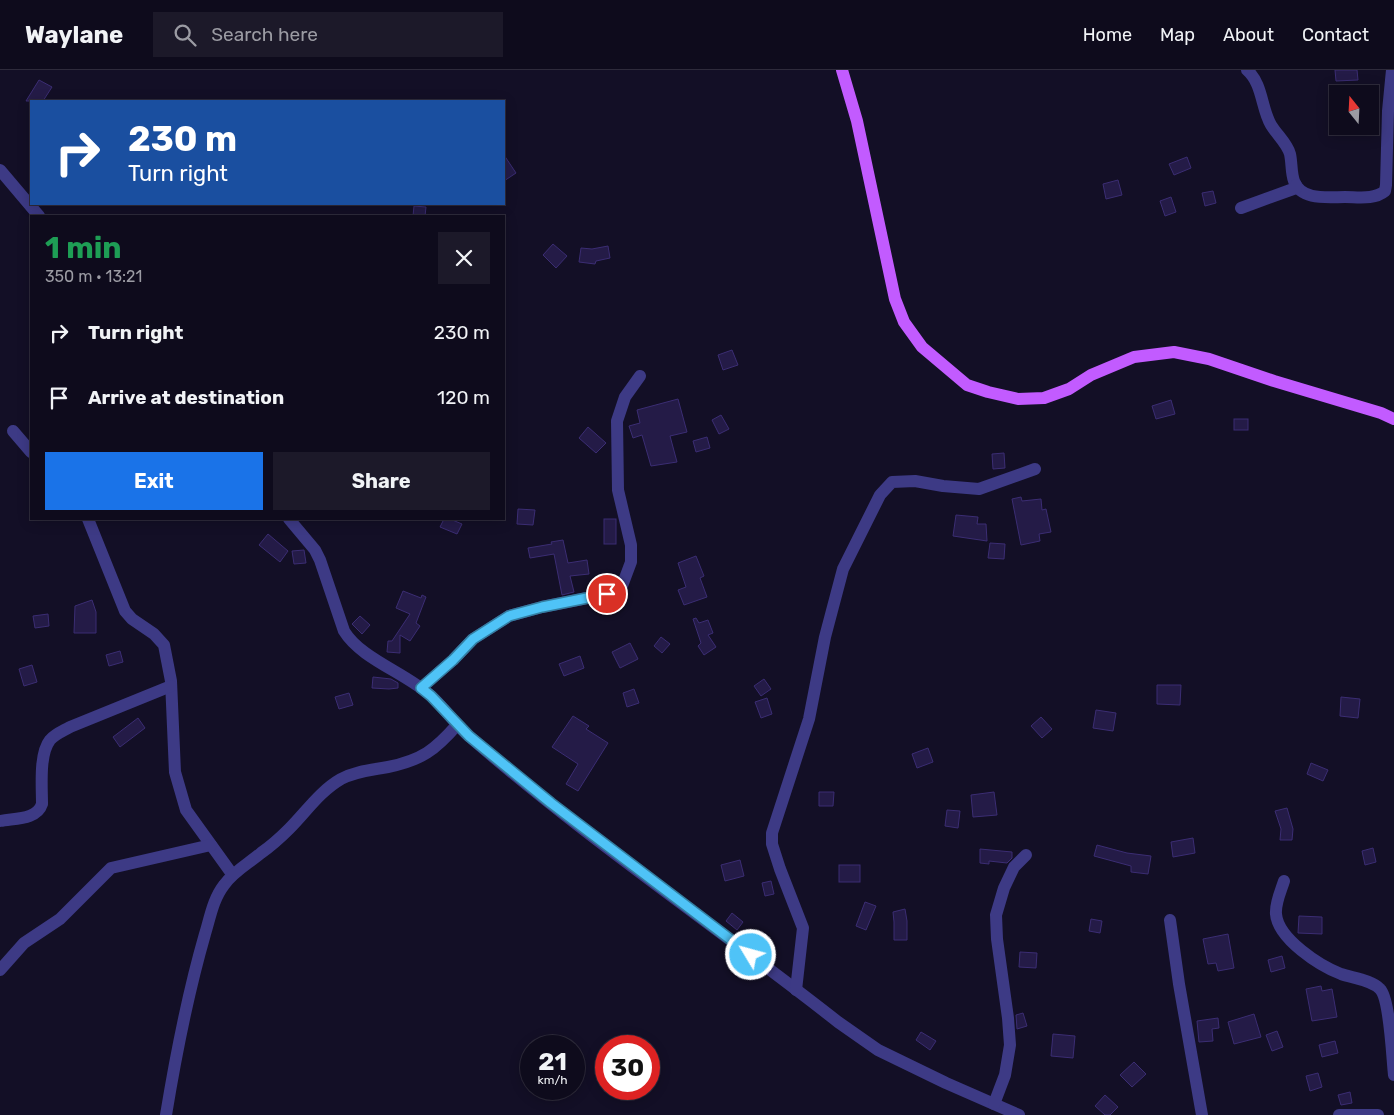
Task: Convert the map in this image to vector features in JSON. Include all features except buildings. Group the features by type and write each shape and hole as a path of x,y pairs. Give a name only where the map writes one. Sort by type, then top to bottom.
{"main road":[{"path":"842,70 857,121 895,299 904,322 922,347 967,384 988,392 1018,399 1044,398 1069,389 1091,375 1134,357 1174,352 1209,359 1274,381 1381,413 1394,419"}],"street":[{"path":"1247,70 1257,82 1271,124 1290,153 1293,180 1300,191 1315,197 1374,197 1385,191 1392,71"},
{"path":"0,170 38,215"},
{"path":"1241,208 1296,188 1296,185"},
{"path":"421,688 453,660 473,639 509,616 542,607 607,594 622,586 631,562 631,546 618,490 617,421 625,396 640,376"},
{"path":"13,431 30,451"},
{"path":"796,990 803,928 772,844 772,833 809,719 825,637 843,569 880,495 892,482 915,480 943,486 979,489 1035,470"},
{"path":"88,520 125,611 132,620 154,634 164,645 171,686 175,772 186,810 232,874"},
{"path":"290,520 315,550 320,560 348,639 407,677 431,696 469,736 551,803 838,1022 878,1050 1019,1115"},
{"path":"0,821 28,816 40,810 42,804 44,751 57,734 171,686"},
{"path":"166,1115 174,1067 196,966 215,901 222,887 232,874 282,835 324,791 342,779 364,771 390,767 419,758 434,750 457,724"},
{"path":"0,970 24,943 60,919 111,868 211,845"},
{"path":"994,1104 1005,1075 1010,1045 997,940 996,915 1004,888 1014,867 1026,855"},
{"path":"1284,881 1277,903 1276,914 1279,924 1298,948 1312,959 1340,974 1380,988 1385,996 1388,1009 1394,1075"},
{"path":"1170,920 1202,1115"},
{"path":"1340,1115 1378,1115"}],"route":[{"path":"607,594 542,607 509,616 473,639 453,660 421,688 469,736 551,803 751,955"}]}
